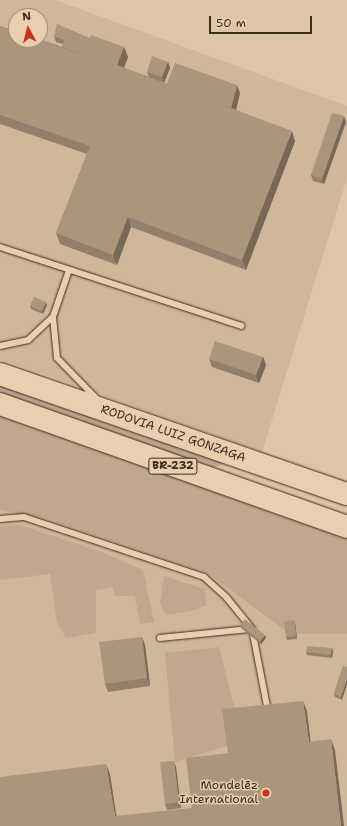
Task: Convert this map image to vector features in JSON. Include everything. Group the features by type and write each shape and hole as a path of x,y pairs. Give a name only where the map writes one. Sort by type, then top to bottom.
{"highway":[{"name":"RODOVIA LUIZ GONZAGA","path":"0,374 347,494"},
{"name":"BR-232","path":"0,404 347,527"}],"lane":[{"path":"0,246 241,326"},
{"path":"69,270 53,317 57,358 110,412"},
{"path":"0,346 28,340 53,317"},
{"path":"0,519 24,517 204,577 227,598 252,629 268,713"},
{"path":"160,638 252,629"}],"shaded area":[{"path":"0,0 55,0 347,106 347,178 262,452 0,359"},
{"path":"0,384 106,423 228,463 195,474 0,408"},
{"path":"0,416 347,533 347,634 290,634 209,574 46,519 0,510"},
{"path":"0,423 347,630 347,826 0,826"},
{"path":"20,525 99,551 143,570 154,622 140,624 135,596 114,596 113,587 96,590 96,633 66,638 57,622 50,574 0,580 0,526"},
{"path":"164,576 205,589 206,605 192,611 166,615 160,603"},
{"path":"219,647 237,719 230,745 175,762 165,653"}],"building":[{"path":"57,24 90,38 84,55 62,47 64,40 54,36"},
{"path":"0,26 8,28 8,48 48,48 48,43 84,55 91,35 124,47 117,65 292,131 242,260 128,217 113,255 56,233 90,146 0,115"},
{"path":"152,56 168,62 162,77 147,72"},
{"path":"175,63 237,85 231,108 167,84"},
{"path":"332,113 344,116 322,179 311,175"},
{"path":"34,297 46,302 42,311 30,306"},
{"path":"215,341 263,357 256,375 209,359"},
{"path":"245,619 265,635 260,641 240,625"},
{"path":"294,620 296,636 286,637 284,621"},
{"path":"142,637 147,678 105,684 99,642"},
{"path":"307,646 332,648 331,655 306,652"},
{"path":"343,666 347,667 347,678 341,697 334,694"},
{"name":"Mondelēz International","path":"303,701 309,742 331,739 341,826 0,826 0,777 106,764 115,816 192,808 186,758 228,753 222,709"},
{"path":"174,761 179,802 165,804 160,762"}],"place":[{"name":"Mondelēz International","path":"266,793"}]}
